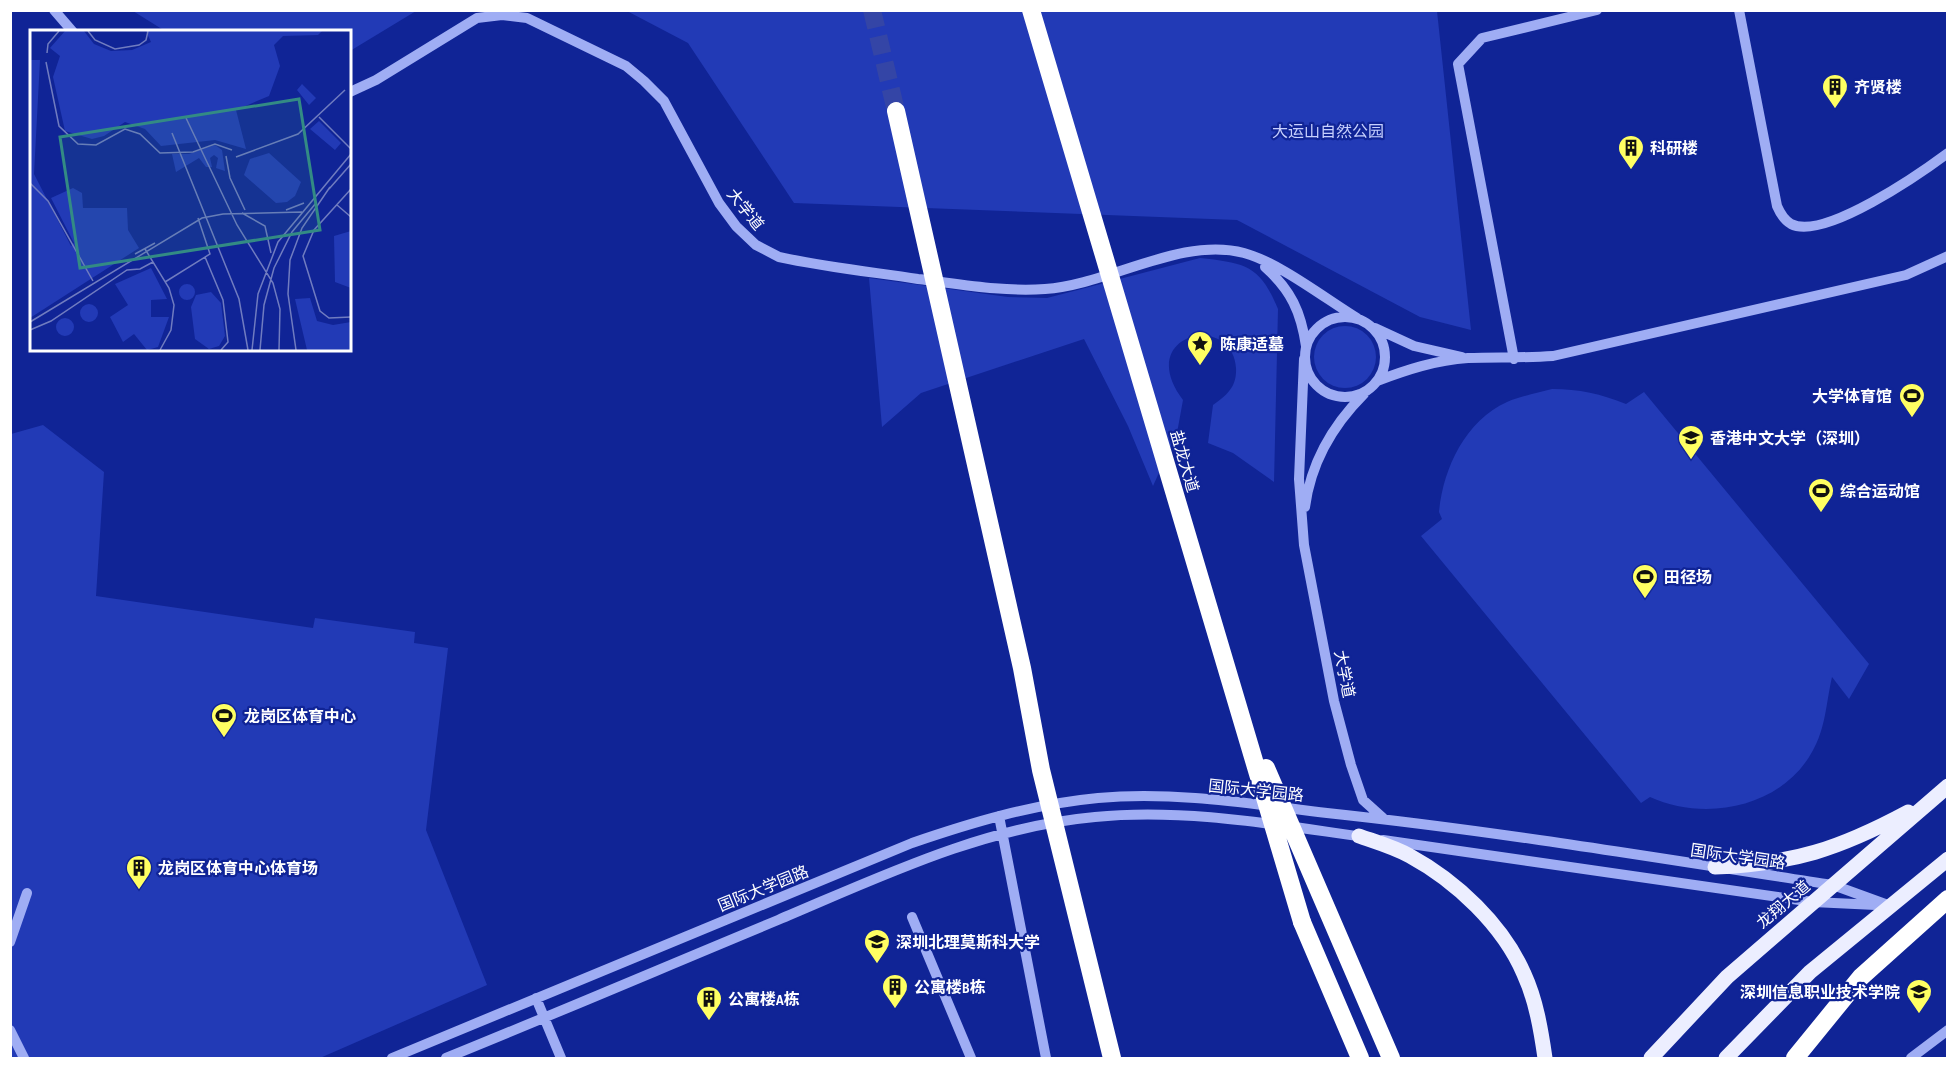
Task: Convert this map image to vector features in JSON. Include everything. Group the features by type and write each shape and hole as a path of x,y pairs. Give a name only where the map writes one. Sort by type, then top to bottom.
{"highway":[{"name":"盐龙大道","path":"1031,10 1302,922 1360,1059"},
{"path":"896,111 1022,668 1041,770 1112,1059"},
{"path":"1228,676 1391,1059"},
{"path":"1795,1059 1813,1032 1861,977 1947,899"}],"main road":[{"name":"龙翔大道","path":"1651,1059 1727,977 1947,786"},
{"path":"1715,867 1781,862 1839,846 1932,799"},
{"path":"1359,836 1399,850 1429,868 1468,900 1495,928 1524,974 1539,1022 1545,1059"},
{"path":"1726,1059 1810,972 1888,905 1947,859"}],"street":[{"path":"54,10 71,30"},
{"path":"1514,359 1458,64 1482,39 1597,10"},
{"path":"1739,10 1777,206 1782,216 1792,224 1806,227 1821,224 1880,200 1947,153"},
{"name":"大学道","path":"351,92 376,80 477,18 502,15 527,18 626,66 644,81 664,100 719,203 736,226 756,245 779,257 969,285 1037,289 1081,283 1192,252 1227,250 1245,253 1269,264 1369,325 1384,346 1385,359 1377,381 1335,426 1322,450 1307,494 1302,526"},
{"name":"大学道","path":"1245,253 1287,289 1302,320 1306,346 1299,479 1302,526 1334,701 1351,765 1363,800 1383,819"},
{"path":"1377,381 1427,364 1468,358 1514,359 1552,356 1906,275 1947,255"},
{"name":"大学道","path":"1306,346 1320,325 1344,316 1357,318"},
{"path":"1369,325 1414,346 1468,358"},
{"path":"1304,359 1307,371 1323,391 1347,397 1369,389"},
{"name":"国际大学园路","path":"392,1059 912,843 999,816 1066,802 1135,796 1211,800 1383,819 1833,885 1888,905"},
{"name":"国际大学园路","path":"446,1059 917,861 1004,834 1063,821 1134,815 1202,817 1359,836 1813,902 1888,905"},
{"path":"999,816 1046,1059"},
{"path":"10,942 27,893"},
{"path":"912,917 970,1059"},
{"path":"536,998 561,1059"},
{"path":"10,1030 24,1059"},
{"path":"1911,1059 1947,1030"}],"green space":[{"path":"133,11 416,11 351,50 351,30 163,30"},
{"name":"大运山自然公园","path":"627,11 1437,11 1471,330 1420,317 1237,220 794,203 688,43"},
{"path":"1200,258 1229,262 1249,269 1265,283 1278,309 1274,482 1233,453 1208,443 1213,405 1230,390 1235,380 1236,368 1231,350 1219,340 1204,336 1189,338 1177,346 1170,359 1171,377 1183,400 1177,433 1153,486 1128,426 1084,339 921,393 882,427 869,278 1008,297 1047,298"},
{"path":"1345,326 1357,328 1367,335 1374,345 1376,357 1374,369 1367,379 1357,386 1345,388 1333,386 1323,379 1316,369 1314,357 1316,345 1323,335 1333,328"},
{"name":"田径场","path":"1552,389 1590,393 1626,404 1644,392 1869,664 1849,699 1832,677 1823,725 1812,752 1798,771 1781,786 1762,797 1740,805 1717,809 1671,805 1650,797 1641,803 1421,536 1442,519 1439,512 1441,496 1451,463 1468,434 1479,421 1492,410 1507,402"},
{"name":"龙岗区体育中心","path":"43,425 104,472 96,596 313,628 315,618 415,632 414,643 448,648 426,830 487,985 320,1058 11,1058 11,434"}],"tunnel":[{"path":"872,10 896,111"}],"place":[{"name":"齐贤楼","path":"1835,110"},
{"name":"科研楼","path":"1631,171"},
{"name":"陈康适墓","path":"1200,367"},
{"name":"大学体育馆","path":"1912,419"},
{"name":"香港中文大学（深圳）","path":"1691,461"},
{"name":"综合运动馆","path":"1821,514"},
{"name":"田径场","path":"1645,600"},
{"name":"龙岗区体育中心","path":"224,739"},
{"name":"龙岗区体育中心体育场","path":"139,891"},
{"name":"深圳北理莫斯科大学","path":"877,965"},
{"name":"公寓楼B栋","path":"895,1010"},
{"name":"深圳信息职业技术学院","path":"1919,1015"},
{"name":"公寓楼A栋","path":"709,1022"}]}
